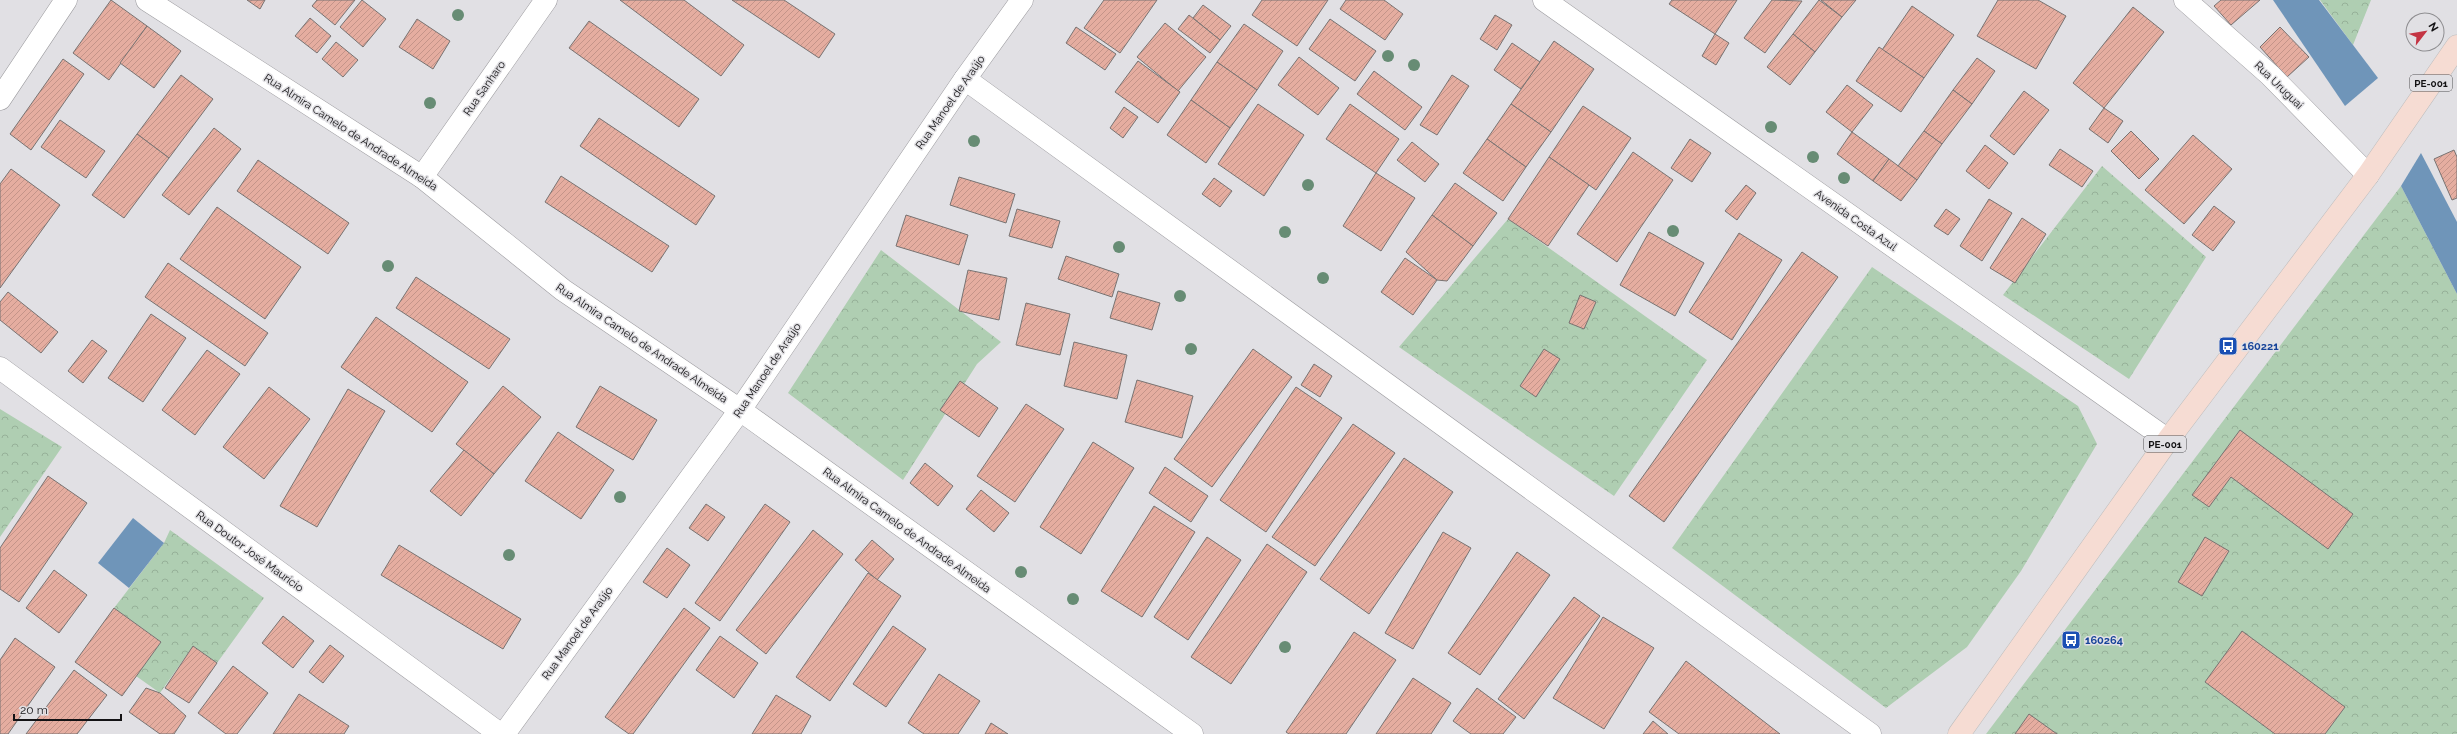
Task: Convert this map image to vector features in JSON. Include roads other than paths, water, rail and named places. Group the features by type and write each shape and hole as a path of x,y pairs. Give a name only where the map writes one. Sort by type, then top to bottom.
{"main road":[{"name":"PE-001","path":"1959,734 2168,440 2373,167 2404,120 2457,46"}],"street":[{"path":"0,99 66,0"},
{"name":"Rua Almira Camelo de Andrade Almeida","path":"147,0 422,177 563,290 740,410 1192,734"},
{"name":"Rua Sanharo","path":"422,177 546,0"},
{"name":"Rua Manoel de Araújo","path":"504,734 740,410 965,79 1022,0"},
{"name":"Avenida Costa Azul","path":"1544,0 2168,440"},
{"name":"Rua Uruguai","path":"2185,0 2373,167"},
{"path":"965,79 1870,734"},
{"name":"Rua Doutor José Maurício","path":"0,368 500,734"}],"water":[{"path":"2273,0 2319,0 2378,78 2345,106"},
{"path":"2421,153 2457,222 2457,294 2401,186"},
{"path":"133,518 164,543 129,588 98,563"}],"place":[{"name":"160221","path":"2228,346"},
{"name":"160264","path":"2071,640"}]}
